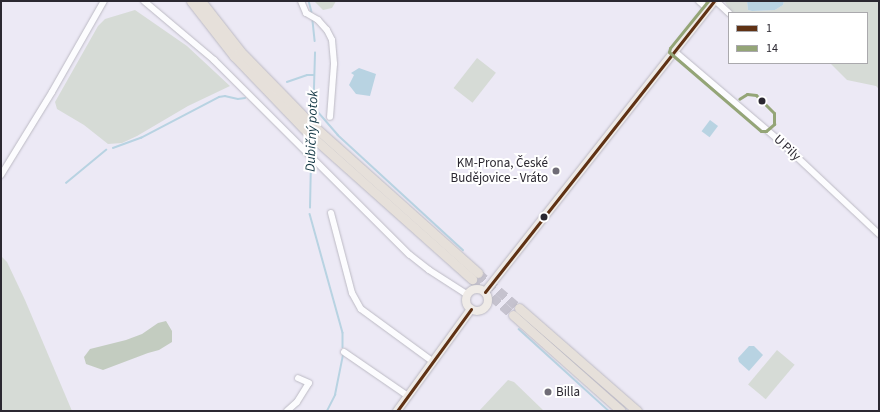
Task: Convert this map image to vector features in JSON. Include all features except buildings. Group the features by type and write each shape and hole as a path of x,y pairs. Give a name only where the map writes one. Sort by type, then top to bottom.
{"highway":[{"path":"191,1 234,56 316,141 475,276 308,121 240,51 201,1"},
{"path":"621,411 516,312 637,411"}],"main road":[{"path":"484,292 715,1"},
{"path":"474,290 484,292 488,298 487,305 478,311 471,309 466,301 468,294 474,290"},
{"path":"397,411 471,309"}],"street":[{"path":"1,175 52,92 104,1"},
{"path":"144,1 214,60 410,255 429,270 468,294"},
{"path":"301,1 306,13 318,20 327,30 332,40 334,64 330,117"},
{"path":"699,1 708,9"},
{"path":"715,1 728,12"},
{"name":"U Pily","path":"674,51 782,143 879,234"},
{"path":"331,213 352,293 361,309 432,361"},
{"path":"344,352 408,396"},
{"path":"287,411 297,402 309,383 298,378"}],"shaded area":[{"path":"314,1 336,1 332,8 323,10"},
{"path":"747,1 748,10 752,11 775,10 783,5 784,1 879,1 879,89 876,86 847,80 831,64 868,64 868,12 731,12 725,2"},
{"path":"135,10 187,46 230,86 188,106 137,136 122,143 108,144 84,125 57,109 55,102 98,26 105,19"},
{"path":"477,58 496,73 473,103 454,88"},
{"path":"1,256 7,262 25,300 72,411 1,411"},
{"path":"166,321 172,331 172,342 159,350 103,370 86,364 84,357 90,349 126,340 142,334 158,323"},
{"path":"777,350 795,365 766,399 748,384"},
{"path":"508,380 514,382 544,411 479,411"}],"water":[{"path":"747,1 784,1 783,5 775,10 752,11 748,10"},
{"path":"359,68 376,74 370,96 356,94 349,85 354,75 351,73"},
{"path":"710,120 718,126 710,137 702,131"},
{"path":"749,346 754,346 763,355 749,371 739,362 738,358"}],"waterway":[{"name":"Dubičný potok","path":"309,1 312,12"},
{"name":"Dubičný potok","path":"313,21 315,41"},
{"name":"Dubičný potok","path":"313,121 315,53"},
{"path":"287,82 307,75 314,75"},
{"path":"113,148 141,138 219,97 225,96 238,99 245,98"},
{"path":"313,106 338,135 463,250"},
{"name":"Dubičný potok","path":"312,142 312,155"},
{"path":"66,183 106,150"},
{"name":"Dubičný potok","path":"310,208 311,160"},
{"name":"Dubičný potok","path":"310,214 343,333 343,347"},
{"path":"519,329 609,411"},
{"name":"Dubičný potok","path":"327,411 335,395 343,355"}],"tunnel":[{"path":"478,273 519,308"},
{"path":"472,279 513,315"}],"transit line":[{"name":"14","path":"708,1 670,48 669,52 761,131 766,131 774,124 774,113 756,95 747,94 739,99"},
{"name":"1","path":"485,292 714,1"},
{"name":"1","path":"397,411 471,309"}],"place":[{"name":"KM-Prona, České Budějovice - Vráto","path":"556,171"},
{"name":"Billa","path":"548,392"}]}
